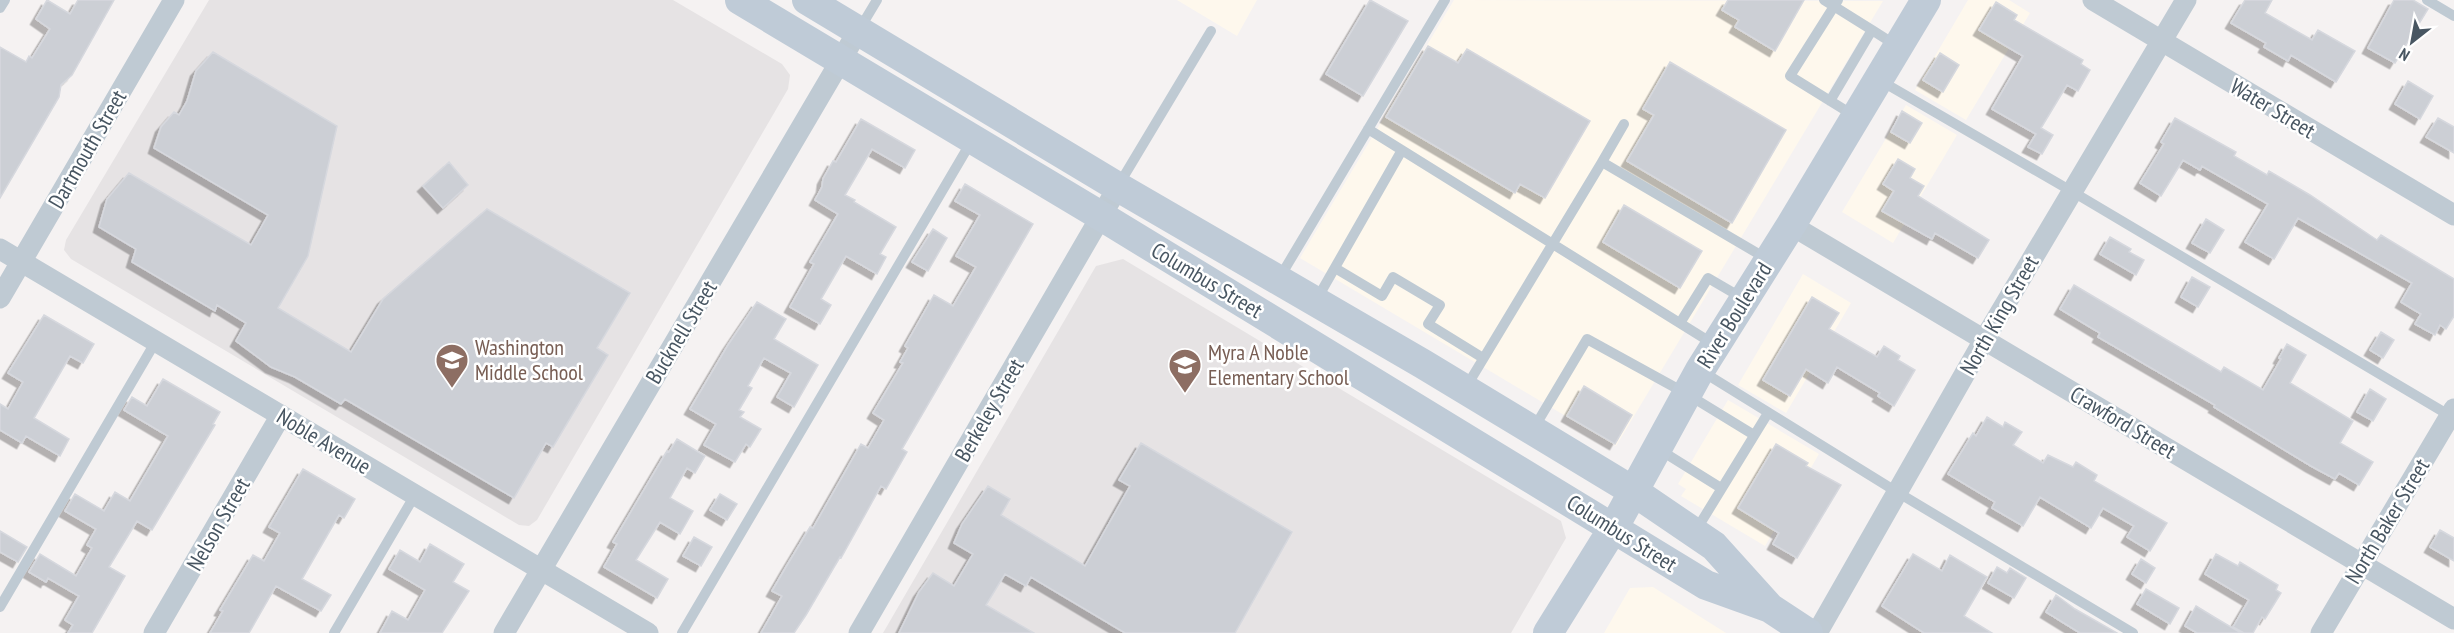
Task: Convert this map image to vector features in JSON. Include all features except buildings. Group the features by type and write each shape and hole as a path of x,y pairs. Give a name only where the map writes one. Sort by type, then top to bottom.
{"main road":[{"name":"Columbus Street","path":"740,0 1101,216 1706,585 1770,608 1808,633"},
{"name":"Columbus Street","path":"807,0 1118,187 1465,389 1633,491 1714,546 1770,608"},
{"name":"River Boulevard","path":"1548,633 1614,527 1701,370 1926,0"}],"street":[{"name":"Dartmouth Street","path":"0,298 174,0"},
{"name":"Water Street","path":"2093,0 2454,215"},
{"name":"North King Street","path":"1817,633 1984,340 2186,0"},
{"name":"Bucknell Street","path":"504,633 858,31"},
{"name":"Berkeley Street","path":"859,633 1118,187"},
{"name":"Crawford Street","path":"1791,225 2454,620"},
{"name":"Noble Avenue","path":"0,249 648,633"},
{"name":"North Baker Street","path":"2321,633 2453,414"},
{"name":"Nelson Street","path":"154,633 281,416"}],"lane":[{"path":"0,8 5,0"},
{"path":"858,31 877,0"},
{"path":"1278,280 1445,0"},
{"path":"1824,0 1836,3 1898,46"},
{"path":"2427,0 2454,16"},
{"path":"1836,3 1790,76 1856,117"},
{"path":"1830,101 1872,30"},
{"path":"1118,187 1211,31"},
{"path":"1878,79 2453,414"},
{"path":"1465,389 1624,124"},
{"path":"1368,129 1680,323 1701,370 1754,435"},
{"path":"682,633 973,139"},
{"path":"1315,302 1402,150"},
{"path":"1602,162 1769,260"},
{"path":"1335,268 1382,296 1394,277 1440,305 1428,324 1484,357"},
{"path":"1680,323 1708,278 1744,299"},
{"path":"1533,431 1587,339 1701,370 1767,413 2133,633"},
{"path":"0,607 156,341"},
{"path":"1695,533 1767,413"},
{"path":"1657,448 1720,488"},
{"path":"334,633 415,495"}],"shaded area":[{"name":"Washington Middle School","path":"209,0 673,0 782,64 790,75 788,89 537,520 529,526 519,525 71,259 64,250 66,240"},
{"path":"1177,0 1257,0 1237,36"},
{"path":"1454,0 1883,1 1616,446 1300,258"},
{"path":"1968,0 2009,0 2030,13 1966,120 1915,90"},
{"path":"1906,105 1957,135 1893,243 1842,212"},
{"name":"Myra A Noble Elementary School","path":"1123,259 1561,521 1566,538 1511,633 883,633 1096,266"},
{"path":"1803,274 1851,303 1786,413 1738,385"},
{"path":"1728,400 1819,454 1765,546 1681,496 1686,489 1678,484"},
{"path":"1653,587 1726,633 1604,633 1630,588"}],"place":[{"name":"Washington Middle School","path":"452,389"},
{"name":"Myra A Noble Elementary School","path":"1185,394"}]}
